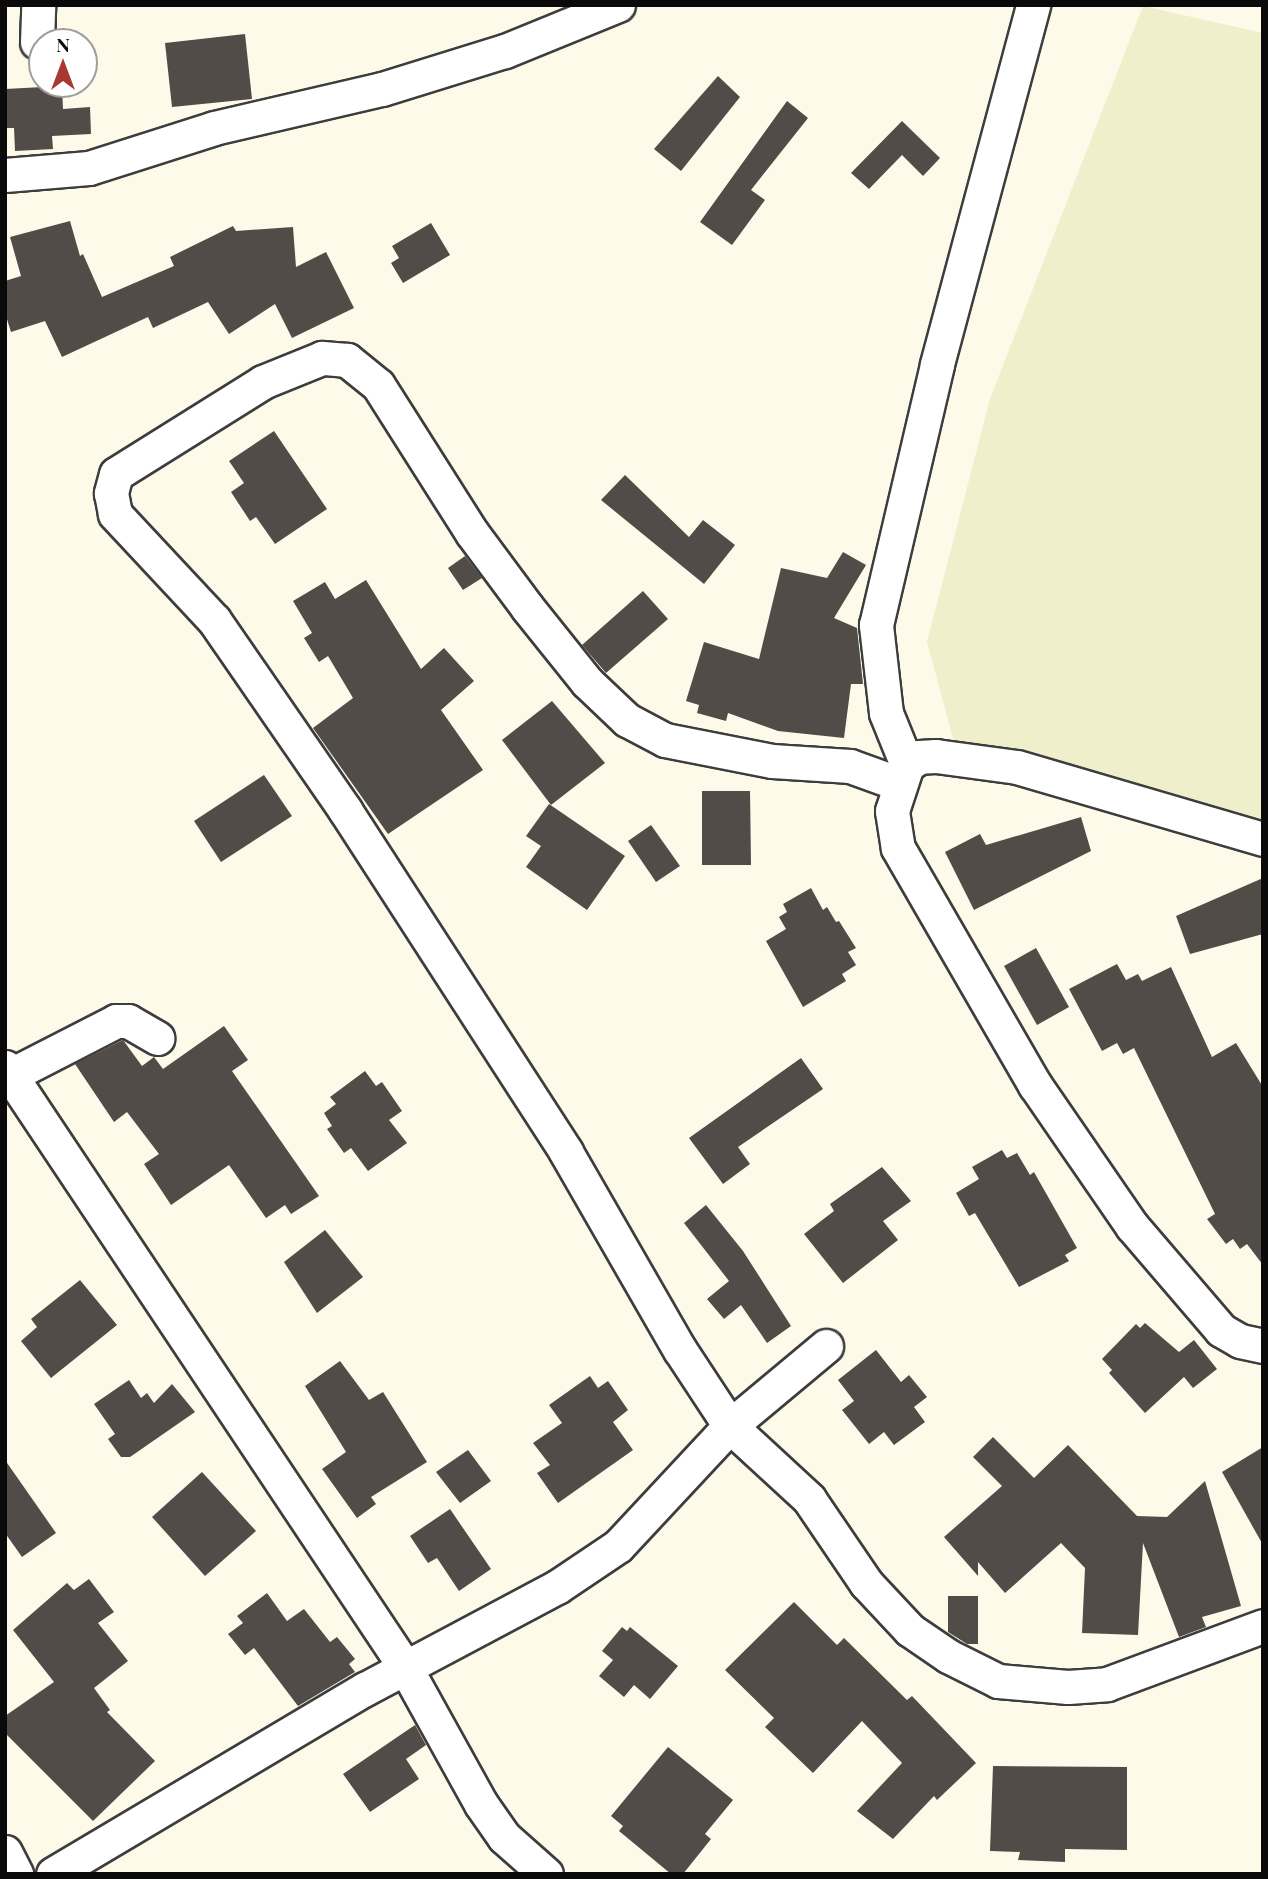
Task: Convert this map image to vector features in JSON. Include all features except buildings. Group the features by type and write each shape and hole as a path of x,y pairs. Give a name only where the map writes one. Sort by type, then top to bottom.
{"street":[{"path":"37,28 38,5"},
{"path":"5,175 89,168 214,128 382,89 505,51 618,5"},
{"path":"902,774 886,713 876,625 941,351 1033,5"},
{"path":"902,774 850,766 772,761 665,740 627,720 587,682 527,607 472,533 378,385 347,360 321,358 263,382 116,474 111,493 115,514 214,620 352,821 566,1152 680,1350 730,1426 809,1499 866,1583 910,1630 948,1657 998,1681 1068,1688 1107,1684 1263,1626"},
{"path":"1263,839 1017,767 936,756 919,757 902,774 892,811 898,848 1035,1086 1132,1226 1221,1330 1240,1341 1263,1346"},
{"path":"157,1038 128,1021 116,1021 8,1071 405,1667 481,1804 504,1837 546,1874"},
{"path":"53,1874 405,1667 557,1587 618,1546 730,1426 826,1346"},
{"path":"5,1852 16,1874"}],"green space":[{"path":"1143,6 1263,33 1263,836 954,742 927,642 990,399"}]}
